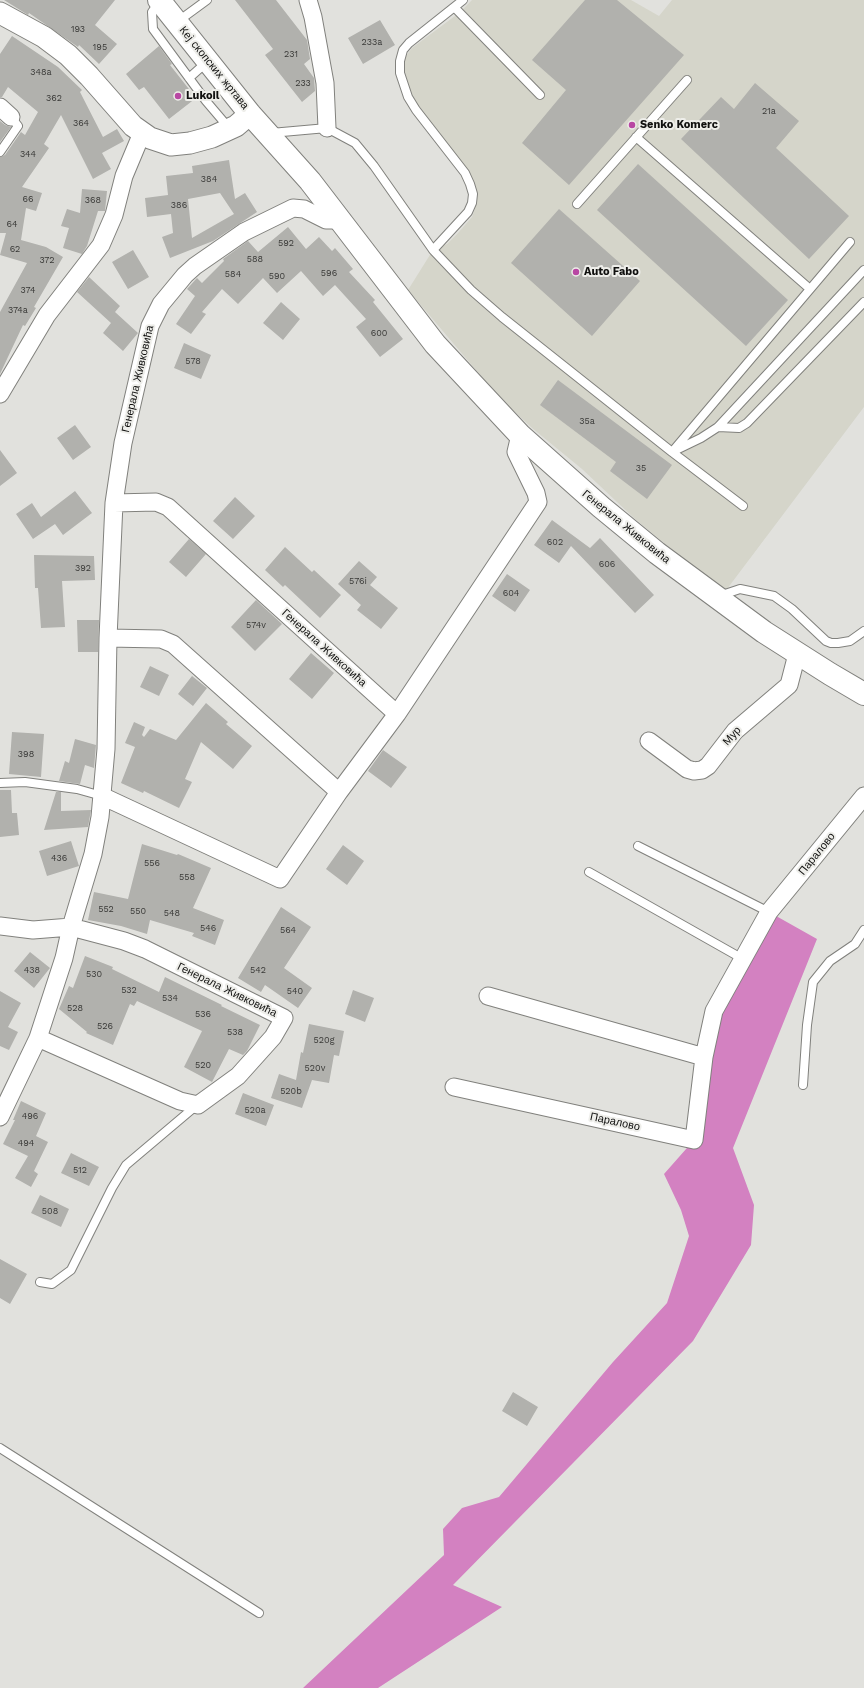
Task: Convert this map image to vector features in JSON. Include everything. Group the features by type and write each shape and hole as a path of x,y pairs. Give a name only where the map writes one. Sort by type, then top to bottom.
{"main road":[{"name":"Кеј скопских жртава","path":"159,0 250,114"},
{"name":"Генерала Живковића","path":"250,114 310,182 435,344 520,435 623,526 737,612 797,654"},
{"path":"797,654 858,691"}],"street":[{"path":"308,0 313,17 325,83 327,128"},
{"path":"0,13 44,37 68,55 89,76 123,115 142,133 163,143 179,145 202,140 236,126 250,114"},
{"path":"0,394 47,315 101,245 114,215 124,176 142,133"},
{"name":"Генерала Живковића","path":"0,1117 38,1038 64,958 71,928 93,854 102,796 108,708 108,638 114,503 123,443 140,373 146,340 154,314 174,287 195,266 244,232 287,210 299,208 326,220 340,220"},
{"path":"102,796 280,879 339,792 397,714 538,502 536,493 516,452 520,435"},
{"name":"Генерала Живковића","path":"114,503 156,502 168,507 397,714"},
{"path":"108,638 161,639 173,644 339,792"},
{"name":"Мур","path":"649,741 687,769 694,771 702,770 708,766 735,731 789,685 797,654"},
{"name":"Паралово","path":"454,1087 694,1140 704,1057 714,1011 769,912 864,796"},
{"name":"Генерала Живковића","path":"0,926 34,930 71,928 124,941 144,949 284,1018 274,1037 238,1076 198,1105"},
{"path":"488,996 704,1057"},
{"path":"38,1038 180,1102 198,1105"}],"lane":[{"path":"159,0 152,12 153,29 189,78 230,129"},
{"name":"Кеј скопских жртава","path":"177,22 207,0"},
{"path":"433,250 468,212 472,203 473,194 465,173 423,120 408,97 402,80 400,61 403,50 409,43 455,8 463,0"},
{"path":"455,8 540,96"},
{"path":"189,78 208,61"},
{"path":"577,204 687,80"},
{"path":"0,152 18,126 6,112"},
{"path":"268,133 327,128 355,143 374,166 433,250 484,302 672,452 743,506"},
{"path":"636,137 810,289"},
{"path":"672,452 850,242"},
{"path":"672,452 718,427 864,270"},
{"path":"718,427 739,428 747,424 864,302"},
{"path":"717,597 740,589 774,596 792,609 826,641 838,643 850,641 864,631"},
{"path":"0,783 25,782 77,789 102,796"},
{"path":"638,846 769,912"},
{"path":"589,872 743,959"},
{"path":"803,1085 807,1025 813,982 830,961 855,944 864,930"},
{"path":"40,1282 52,1284 71,1270 112,1188 126,1165 198,1105"},
{"path":"0,1448 259,1613"}],"shaded area":[{"path":"472,0 631,0 659,16 672,0 864,0 864,407 724,593 634,518 582,469 532,428 498,396 408,290 433,250 447,244 472,217 476,200 473,189 407,92 403,66 406,56 412,48 459,13"},
{"path":"769,912 817,939 733,1148 754,1205 751,1245 693,1341 453,1585 502,1607 378,1688 303,1688 444,1555 443,1529 462,1508 499,1497 613,1362 667,1303 689,1236 681,1210 664,1174 694,1140 714,1011"}],"building":[{"path":"4,0 115,0 95,25 117,44 99,64 79,45 78,47 29,13 28,15"},
{"path":"235,0 276,0 307,40 310,59 304,64 314,78 315,91 302,102 265,55 273,49"},
{"path":"585,0 617,0 684,55 569,185 522,143 566,90 532,60"},
{"path":"380,20 395,45 363,64 348,38"},
{"path":"12,36 58,67 82,90 80,92 103,137 117,129 124,141 102,153 111,169 93,179 61,115 44,144 49,148 22,187 42,193 36,211 26,208 21,240 46,247 63,257 34,307 36,308 25,326 23,325 0,374 0,312 27,263 0,255 6,233 0,233 0,157 5,155 21,132 25,135 38,112 8,87 2,97 0,97 0,54"},
{"path":"159,46 172,64 170,65 196,98 169,119 144,87 139,90 126,74"},
{"path":"755,83 799,121 776,148 849,216 809,259 681,139 721,97 734,109"},
{"path":"0,121 11,127 0,142"},
{"path":"229,160 235,199 245,193 257,212 213,241 170,258 162,237 173,233 171,214 147,217 145,198 168,195 166,176 193,173 192,166","holes":["220,193 234,214 192,238 188,199"]},
{"path":"638,164 788,300 746,346 597,210"},
{"path":"82,189 107,191 105,211 98,211 87,246 82,254 63,248 69,228 61,226 67,209 80,213"},
{"name":"Auto Fabo","path":"559,209 640,281 592,336 511,263"},
{"path":"288,227 306,249 319,237 332,251 335,248 353,269 349,272 375,300 373,302 403,339 380,357 356,327 366,319 335,285 323,296 301,271 277,293 263,278 238,304 222,289 202,312 206,314 191,334 176,324 195,296 187,289 197,278 202,283 224,261 223,259 248,241 258,252"},
{"path":"133,250 149,277 128,289 112,262"},
{"path":"89,277 120,306 115,312 138,333 123,351 103,333 111,323 77,292"},
{"path":"281,302 300,319 283,340 263,323"},
{"path":"184,343 211,355 201,379 174,368"},
{"path":"558,380 672,465 647,499 610,471 616,462 540,405"},
{"path":"75,425 91,447 73,460 57,438"},
{"path":"0,450 17,473 0,486"},
{"path":"75,491 92,513 63,535 55,524 33,539 16,514 32,503 41,517"},
{"path":"235,497 255,516 233,539 213,521"},
{"path":"552,520 590,548 600,538 654,595 635,613 571,546 559,563 534,545"},
{"path":"189,539 206,554 186,577 169,562"},
{"path":"285,547 312,572 314,570 341,595 320,618 285,585 283,587 265,570"},
{"path":"34,555 94,556 95,580 62,581 65,627 41,628 38,588 35,588"},
{"path":"359,561 377,577 370,585 398,608 381,629 357,610 361,605 338,584"},
{"path":"507,574 530,590 515,612 492,596"},
{"path":"256,600 282,624 255,651 231,627"},
{"path":"77,620 99,620 98,652 78,652"},
{"path":"311,653 334,673 312,699 289,679"},
{"path":"150,666 169,675 159,696 140,687"},
{"path":"192,676 207,688 193,706 178,694"},
{"path":"206,703 228,722 226,724 252,746 233,769 201,742 185,779 192,782 179,808 144,791 143,793 121,783 135,747 125,743 134,722 145,727 142,735 144,737 150,729 176,740"},
{"path":"12,732 44,734 41,777 9,774"},
{"path":"75,739 96,745 94,768 85,765 80,784 59,781 65,761 69,763"},
{"path":"383,750 407,767 391,788 368,771"},
{"path":"0,790 11,790 12,813 17,813 19,835 0,837"},
{"path":"56,792 61,792 61,811 91,810 88,827 44,830"},
{"path":"71,841 79,866 47,876 39,851"},
{"path":"142,844 177,855 178,854 211,868 193,908 224,920 215,945 192,936 194,933 150,920 147,934 121,926 88,920 94,892 128,899"},
{"path":"343,845 364,861 347,885 326,869"},
{"path":"281,907 311,927 284,968 312,988 298,1008 265,985 261,992 238,978"},
{"path":"30,952 50,968 34,988 14,971"},
{"path":"85,956 113,967 112,969 159,992 165,977 260,1025 247,1051 243,1055 229,1049 212,1082 184,1067 202,1031 137,1001 134,1006 130,1004 113,1045 86,1033 87,1032 59,1009 69,986 73,988"},
{"path":"353,990 374,998 365,1022 345,1014"},
{"path":"0,991 21,1003 8,1027 18,1032 9,1050 0,1046"},
{"path":"309,1024 344,1031 339,1056 334,1055 329,1083 312,1080 302,1108 271,1098 279,1074 296,1080 301,1052 303,1053"},
{"path":"243,1093 274,1105 266,1126 235,1114"},
{"path":"21,1101 46,1113 36,1136 48,1142 34,1171 38,1174 31,1187 15,1178 28,1156 3,1144 15,1120 13,1120"},
{"path":"71,1153 99,1167 89,1186 61,1173"},
{"path":"40,1195 69,1209 61,1227 31,1213"},
{"path":"0,1259 27,1274 10,1304 0,1298"},
{"path":"513,1392 538,1407 527,1426 502,1411"}],"place":[{"name":"Lukoil","path":"178,96"},
{"name":"Senko Komerc","path":"632,125"},
{"name":"Auto Fabo","path":"576,272"}]}
